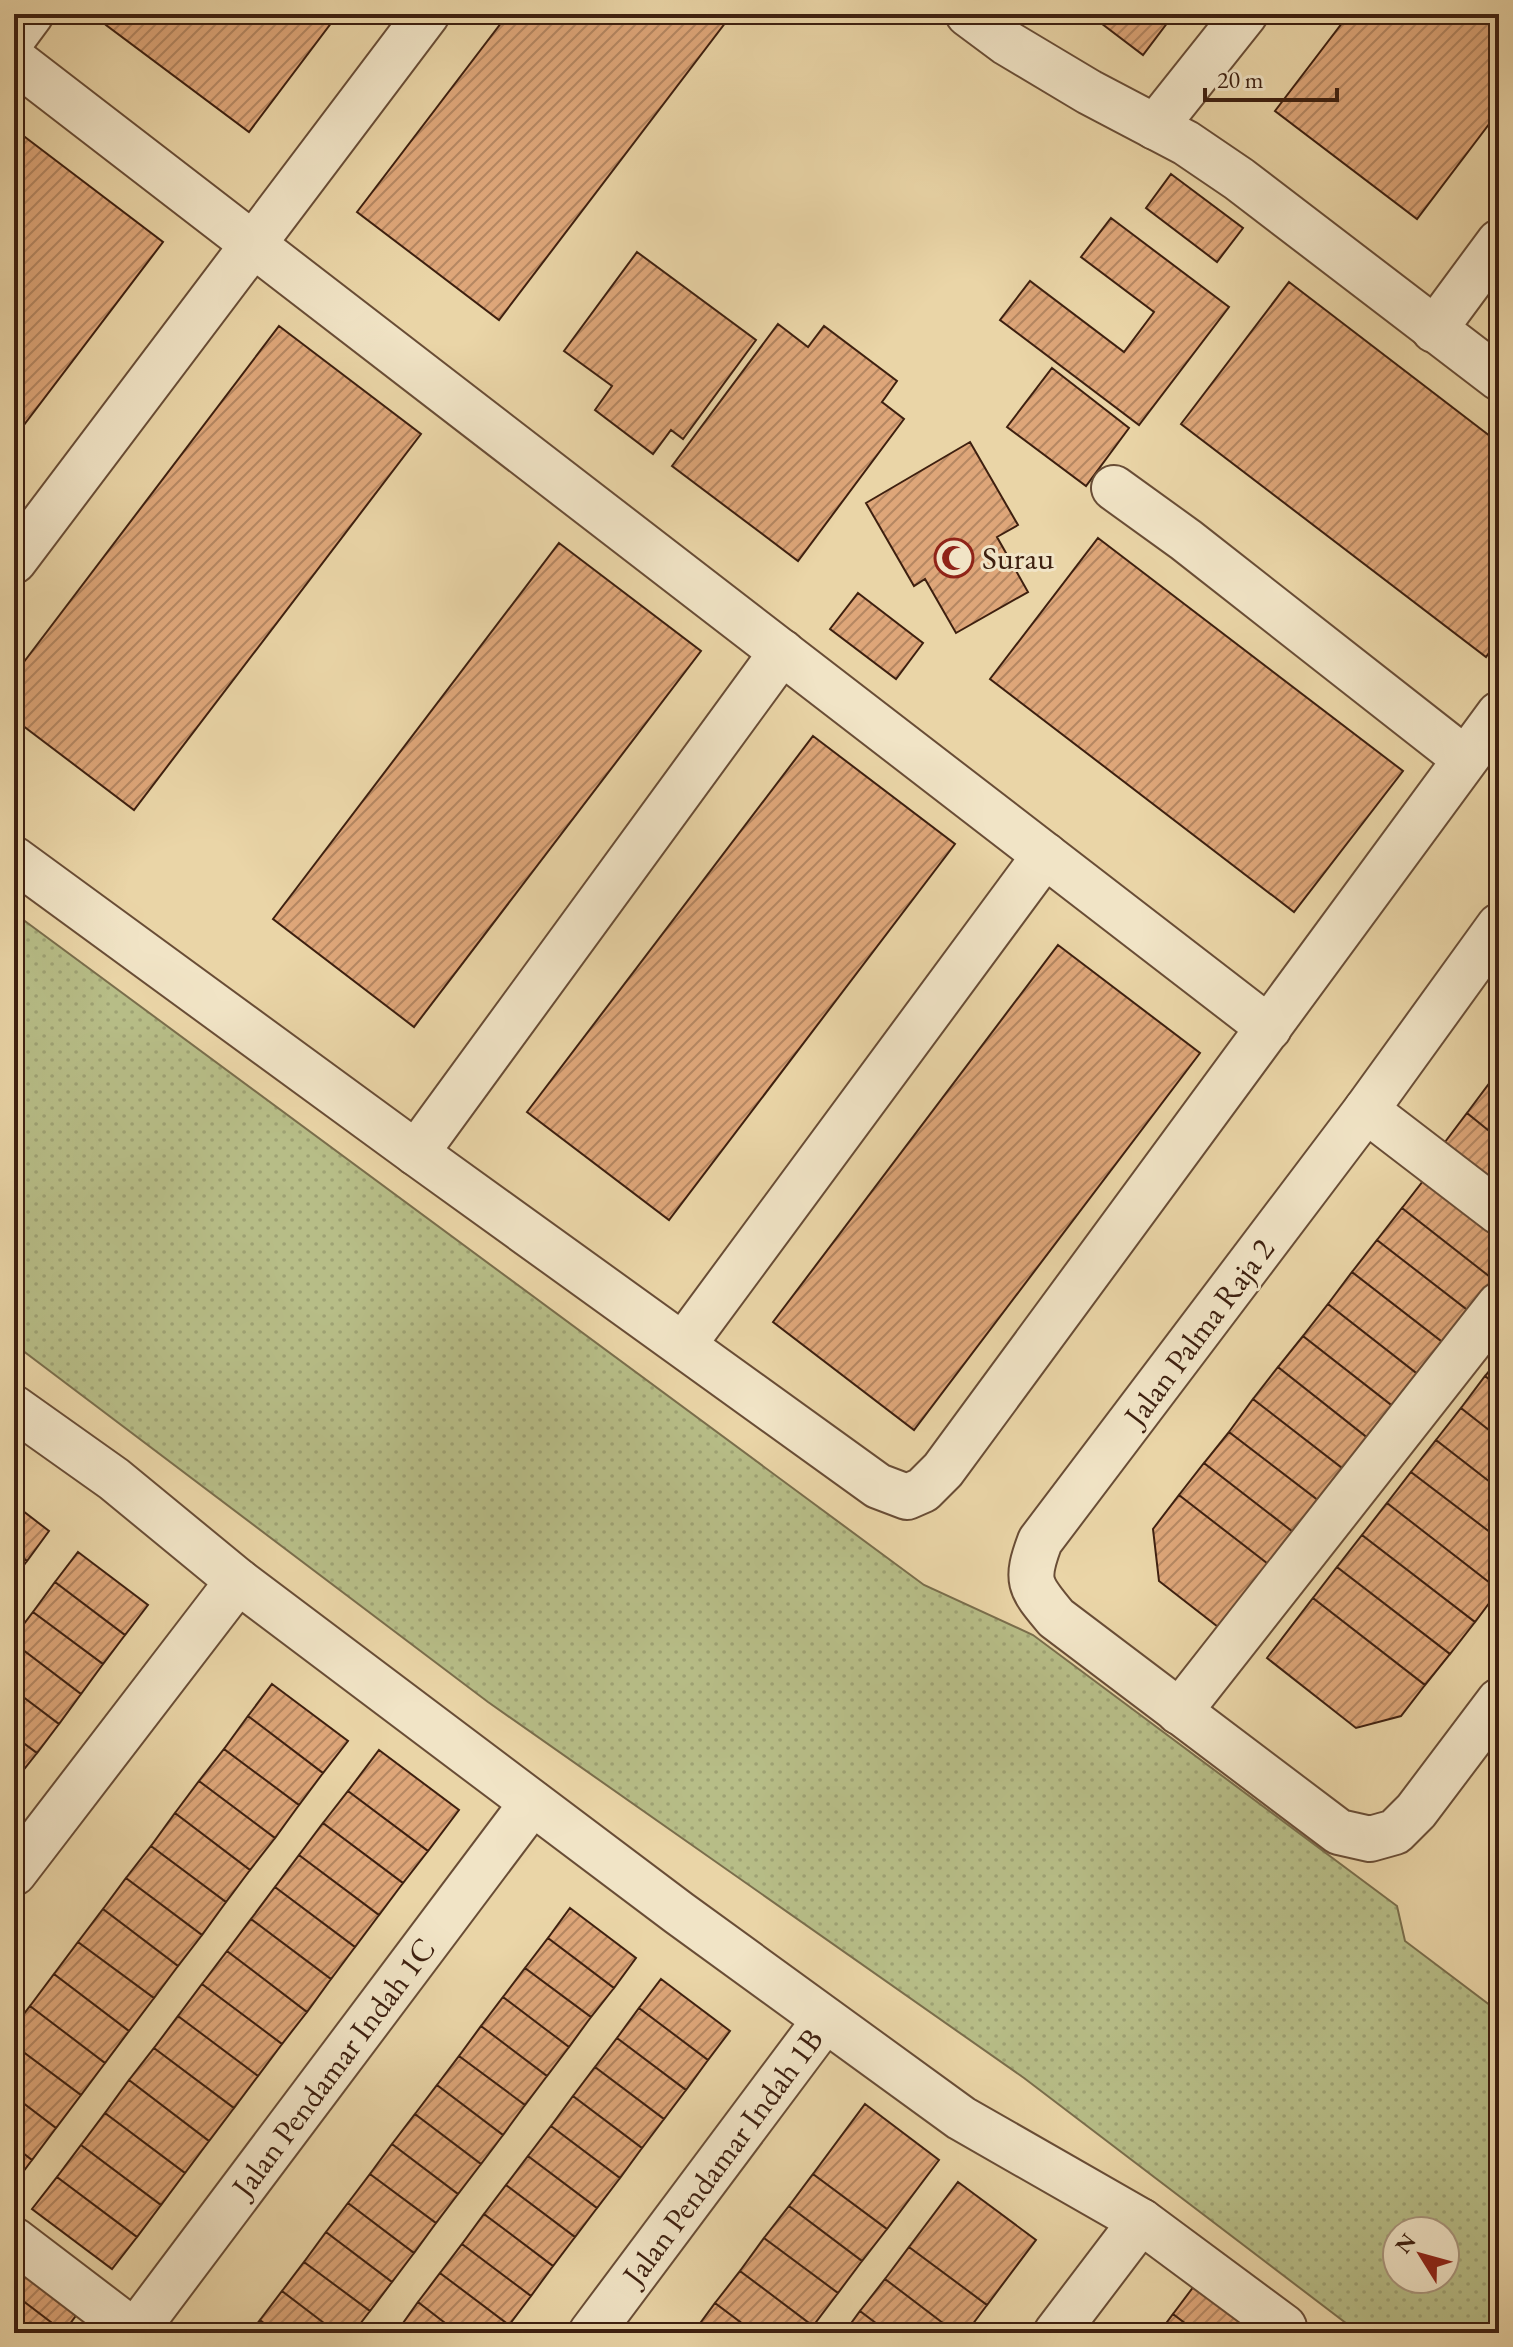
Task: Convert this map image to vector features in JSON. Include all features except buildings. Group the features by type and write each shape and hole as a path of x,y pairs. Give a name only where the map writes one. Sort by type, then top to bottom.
{"street":[{"path":"14,37 31,14"},
{"path":"14,561 427,14"},
{"path":"968,14 1007,43 1089,92 1186,143 1239,179 1499,378"},
{"path":"1155,127 1245,14"},
{"path":"14,60 1269,1028"},
{"path":"1434,330 1499,242"},
{"path":"1114,488 1186,540 1465,759"},
{"path":"416,1153 782,652"},
{"path":"14,859 878,1486 907,1497 923,1490 943,1470 1499,714"},
{"path":"684,1344 1045,855"},
{"name":"Jalan Palma Raja 2","path":"1499,926 1366,1110 1040,1541 1031,1565 1033,1591 1056,1618 1339,1832 1370,1839 1395,1832 1416,1811 1499,1701"},
{"path":"1366,1110 1499,1212"},
{"path":"1179,1712 1499,1305"},
{"path":"14,1408 114,1479 238,1581 825,2020 961,2118 1141,2221 1284,2327"},
{"path":"14,1873 238,1581"},
{"name":"Jalan Pendamar Indah 1C","path":"135,2333 532,1803"},
{"name":"Jalan Pendamar Indah 1B","path":"591,2333 825,2020"},
{"path":"1056,2333 1141,2221"},
{"path":"14,2240 135,2333"}],"green space":[{"path":"14,913 924,1585 1033,1635 1397,1906 1405,1941 1499,2012 1499,2333 1359,2333 1024,2078 488,1702 14,1344"}],"place":[{"name":"Surau","path":"954,558"}]}
